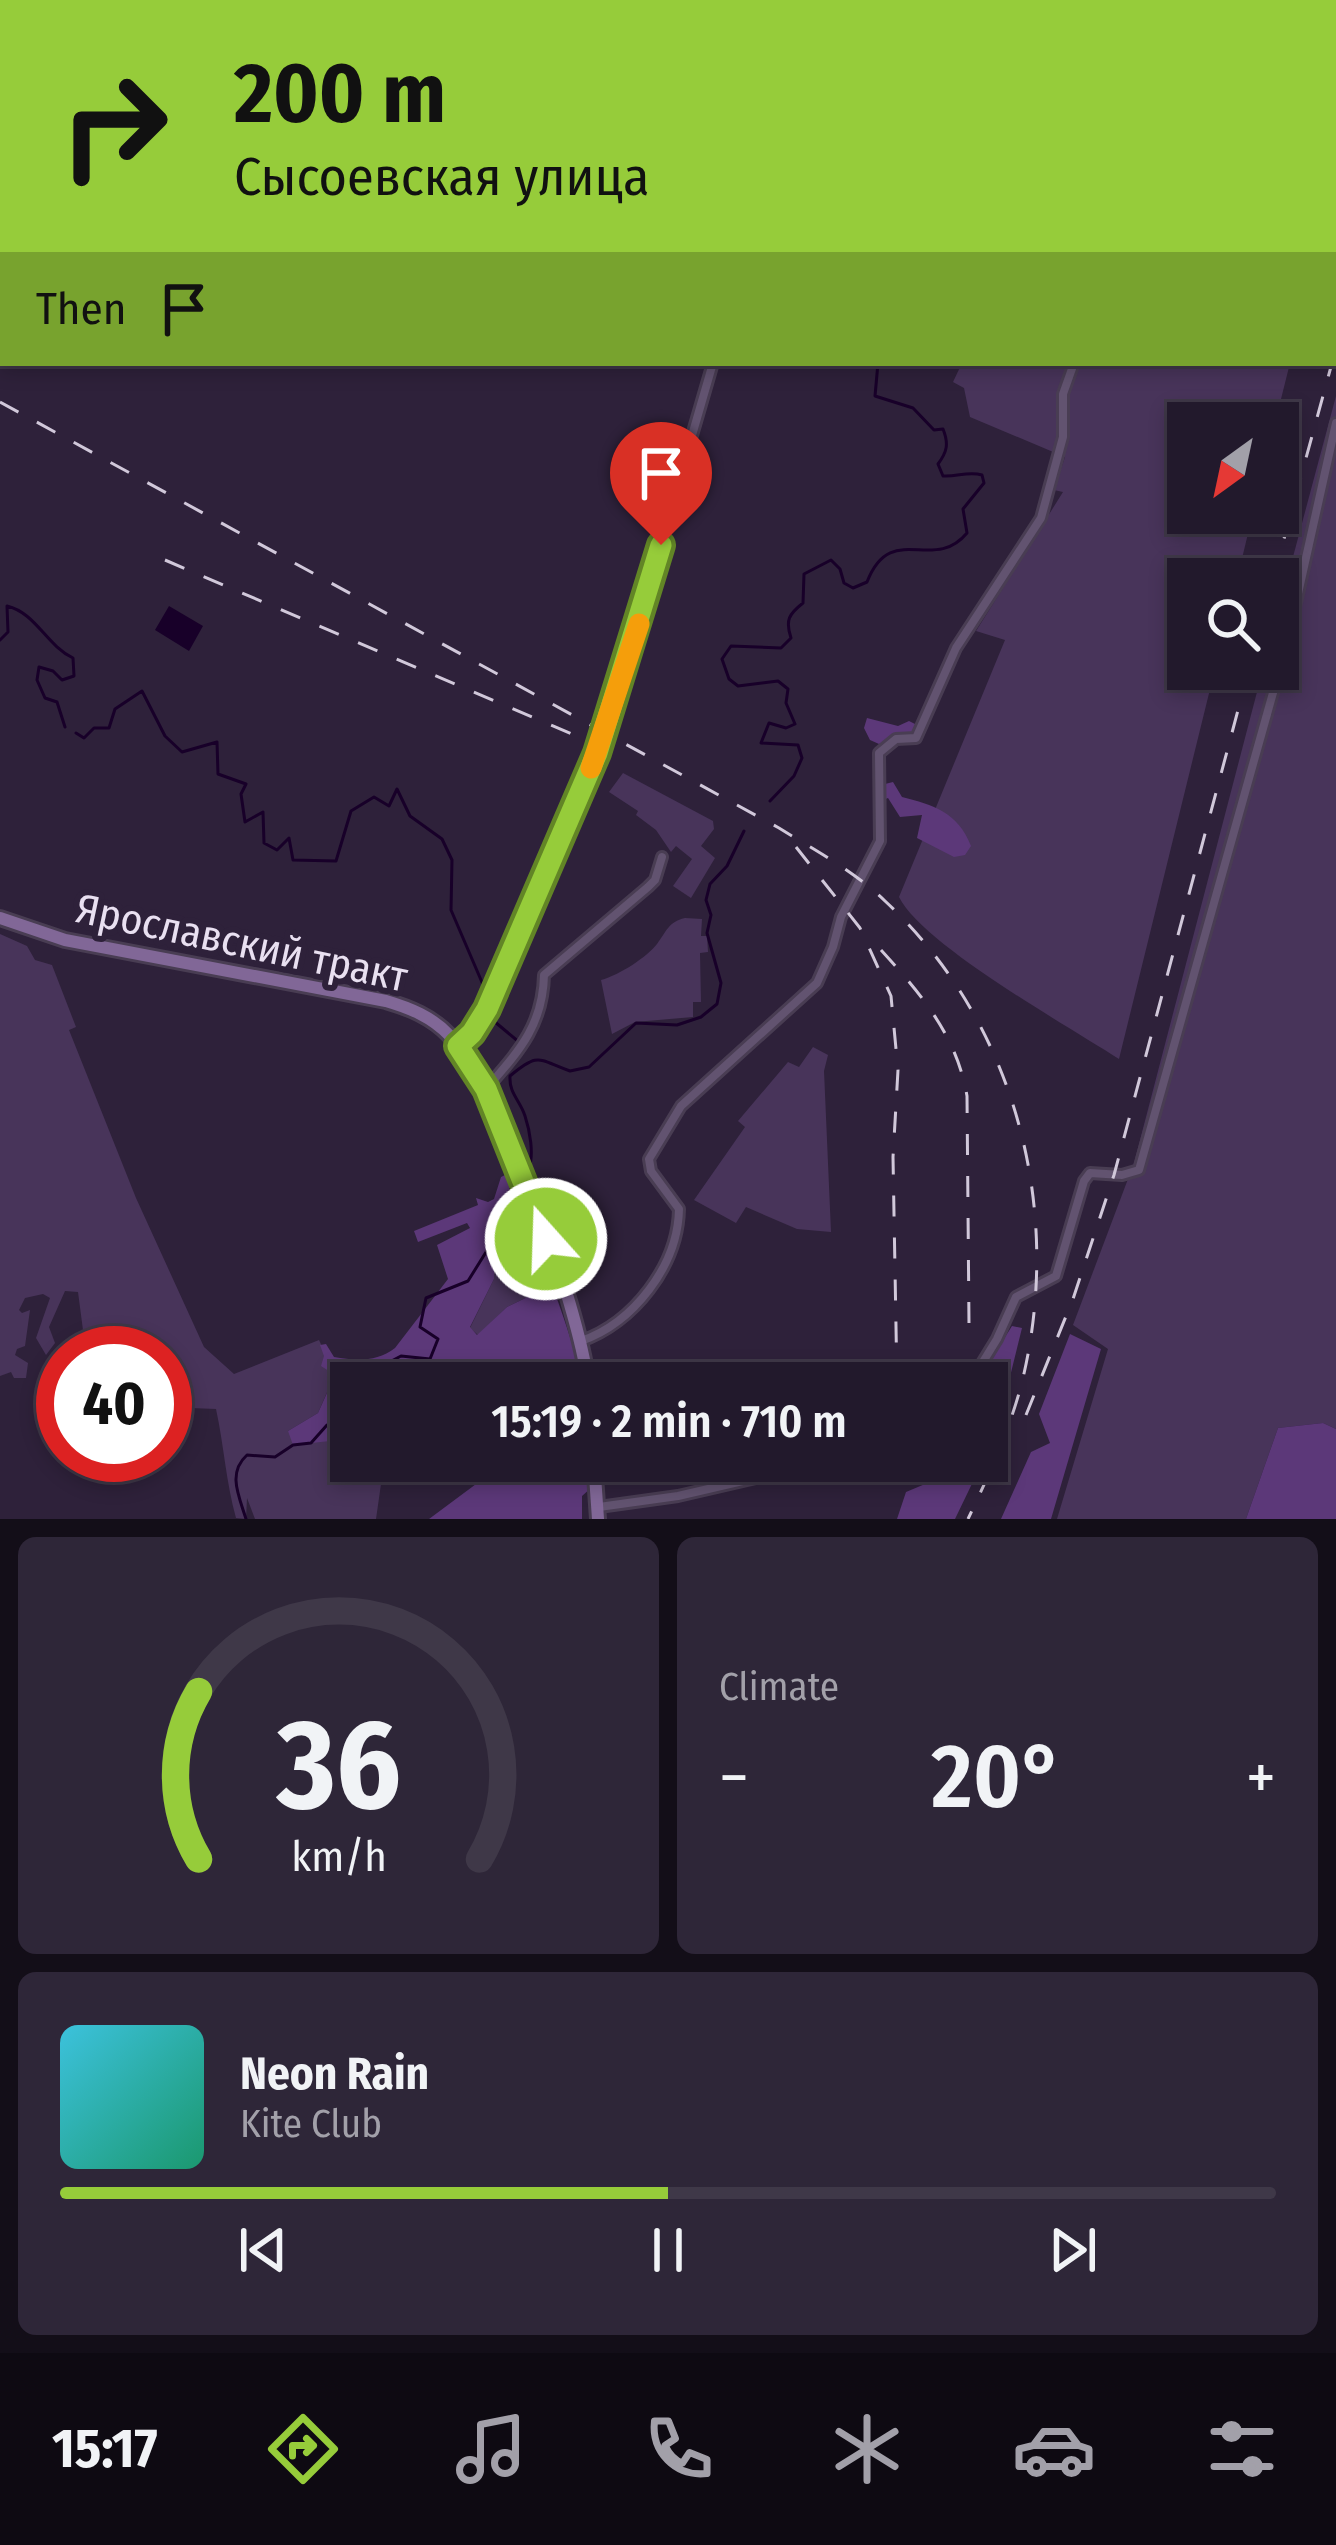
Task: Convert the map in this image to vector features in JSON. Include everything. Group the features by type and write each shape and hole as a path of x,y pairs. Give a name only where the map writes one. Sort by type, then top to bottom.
{"street":[{"path":"458,1046 487,1009 610,718 712,366"},
{"path":"580,1342 609,1329 635,1308 667,1257 679,1209 651,1171 649,1159 662,1133 681,1106 806,997 826,967 841,916 880,841 879,753 896,739 916,738 956,648 1042,518 1063,437 1063,394 1073,366"},
{"path":"983,1362 1016,1297 1056,1276 1090,1173 1122,1175 1139,1170 1287,643 1336,423"},
{"path":"486,1089 535,1028 544,975 648,887 662,857"},
{"name":"Ярославский тракт","path":"0,918 65,940 386,1001 431,1019 458,1046 486,1089 531,1195 584,1362"},
{"path":"596,1482 598,1513 739,1482"}],"shaded area":[{"path":"961,366 1289,366 1280,402 1167,402 1167,534 1248,534 1242,558 1167,558 1167,690 1210,690 1119,1059 966,961 936,938 899,897 1005,640 976,631 1063,492 1054,490 1065,457 970,417 964,388 953,382"},
{"path":"1336,396 1336,1429 1323,1423 1278,1428 1246,1519 1057,1519 1108,1349 1073,1325 1134,1163 1258,690 1299,690 1299,558 1293,558"},
{"path":"169,606 203,626 189,651 155,630"},
{"path":"867,718 898,726 909,721 917,725 914,734 879,744 870,740 864,728"},
{"path":"623,773 713,821 714,829 701,846 715,858 691,898 673,886 692,859 676,846 671,852 656,830 636,815 638,811 609,792"},
{"path":"893,782 902,797 934,807 959,825 971,846 965,855 954,857 917,838 922,815 900,817 888,798 883,800 885,784"},
{"path":"685,918 702,919 701,936 707,936 708,952 700,953 701,1002 693,1002 693,1017 635,1022 612,1034 601,980 640,959 671,925"},
{"path":"0,934 27,946 35,960 52,965 76,1027 69,1030 136,1198 204,1347 234,1374 319,1340 330,1363 330,1385 318,1413 288,1431 330,1441 330,1482 383,1482 376,1519 255,1519 247,1498 246,1519 236,1518 216,1409 192,1408 192,1326 82,1326 78,1292 65,1291 49,1326 40,1326 50,1298 43,1294 25,1298 19,1310 30,1310 25,1346 15,1355 28,1363 26,1378 14,1378 11,1372 0,1376"},
{"path":"813,1047 828,1055 824,1071 831,1232 797,1229 746,1207 736,1223 694,1200 745,1127 738,1121 788,1062 799,1067"},
{"path":"507,1174 528,1213 538,1256 577,1362 330,1362 330,1372 321,1366 320,1345 326,1344 334,1357 358,1360 395,1348 448,1279 437,1245 470,1228 467,1223 418,1242 414,1231 478,1205 476,1198 494,1199 501,1177","holes":["509,1253 521,1258 529,1280 540,1291 507,1307 477,1335 470,1327 494,1279 494,1265"]},
{"path":"509,1253 521,1257 529,1280 540,1291 507,1307 478,1335 470,1328 494,1279 494,1265"},
{"path":"1012,1326 1022,1328 1008,1385 1008,1362 989,1362"},
{"path":"1070,1334 1101,1349 1051,1519 1001,1519 1031,1452 1050,1443 1039,1414"},
{"path":"330,1386 330,1441 293,1445 288,1431 318,1413"},
{"path":"1323,1423 1336,1429 1336,1519 1246,1519 1278,1428"},
{"path":"479,1482 591,1482 582,1496 582,1519 429,1519"},
{"path":"930,1482 973,1482 955,1519 897,1519 906,1492"}],"waterway":[{"path":"770,801 794,776 802,758 798,745 761,743 769,723 786,728 795,724 786,703 788,689 778,681 738,686 729,679 722,659 731,646 781,648 791,638 790,618 803,603 804,574 831,560 844,583 853,588 867,582 888,554 954,544 967,533 963,509 984,483 977,474 943,476 938,464 946,448 943,429 934,430 913,408 875,396 878,366"},
{"path":"0,640 8,632 7,606 26,615 73,658 74,676 62,680 39,667 37,680 45,698 57,702 65,727"},
{"path":"76,733 84,738 94,728 109,728 115,709 142,691 165,736 182,752 217,742 218,774 246,784 241,794 245,822 263,812 264,843 277,850 289,838 293,860 336,861 351,811 374,797 389,806 397,789 410,816 442,839 452,860 451,910 487,994"},
{"path":"529,1168 528,1128 510,1076 534,1061 570,1071 589,1067 636,1023 677,1025 701,1017 717,1004 721,983 707,933 711,915 706,900 710,884 727,866 744,831"},
{"path":"492,1011 495,1022 519,1042"},
{"path":"390,1362 401,1356 430,1359 438,1339 420,1327 426,1298 468,1281 506,1220 503,1200 522,1174"},
{"path":"246,1519 236,1477 247,1455 275,1457 293,1445 311,1443 330,1426"}],"railway":[{"path":"1279,558 1331,366"},
{"path":"0,402 779,828 873,890 930,950 968,1003 997,1061 1032,1186 1037,1251 1034,1317 1022,1382 968,1519"},
{"path":"165,560 595,744"},
{"path":"1026,1415 1073,1299 1114,1175 1243,690"},
{"path":"796,847 860,928 891,996 898,1070 893,1157 897,1362"},
{"path":"881,950 935,1017 962,1074 967,1096 969,1324"}],"slow traffic":[{"path":"591,768 639,624"}],"route":[{"path":"546,1239 486,1089 458,1046 487,1009 580,796 610,718 661,545"}]}
